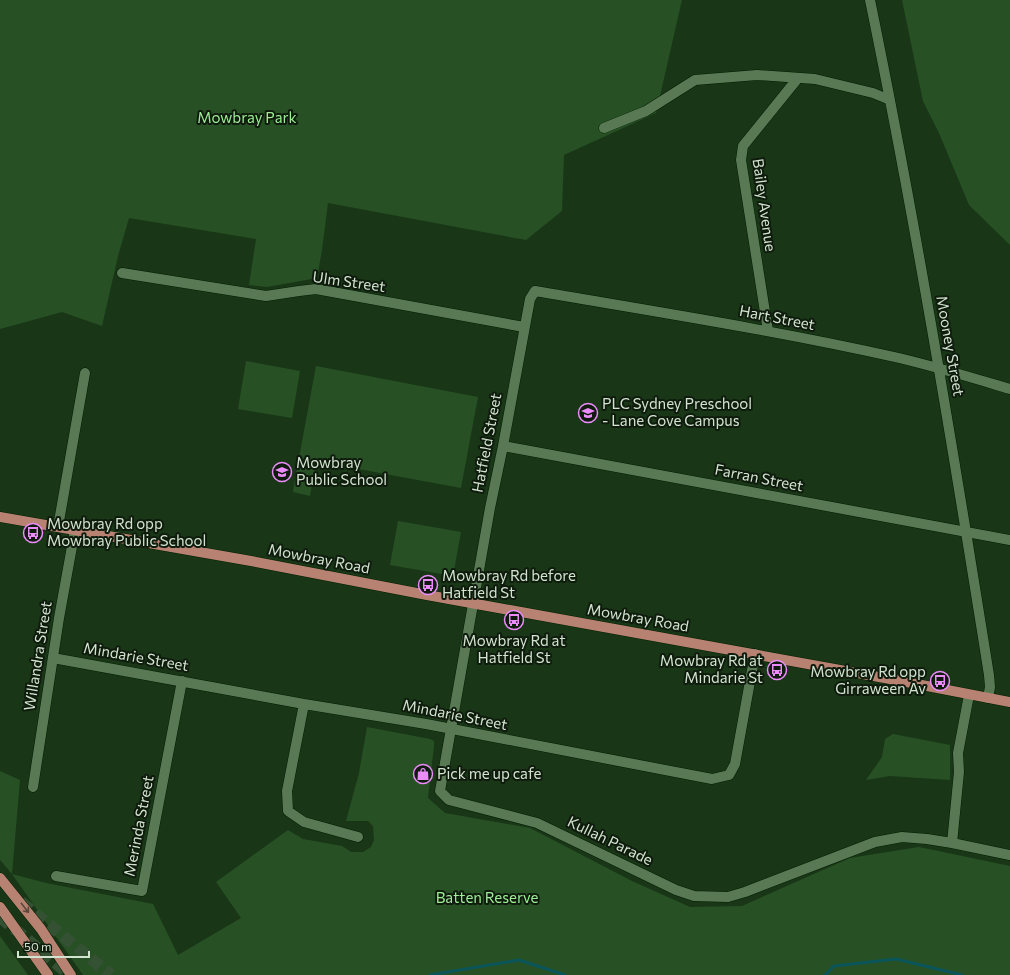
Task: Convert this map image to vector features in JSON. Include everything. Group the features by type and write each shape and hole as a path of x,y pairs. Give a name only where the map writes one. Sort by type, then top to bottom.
{"main road":[{"name":"Mowbray Road","path":"0,517 755,654 1010,702"},
{"path":"0,878 36,923 71,975"},
{"path":"0,907 48,975"}],"street":[{"name":"Mooney Street","path":"870,0 890,100 939,368 989,675 990,687 988,698"},
{"path":"604,128 646,111 695,80 757,75 815,79 874,93 890,100"},
{"name":"Bailey Avenue","path":"768,331 741,160 743,146 798,78"},
{"name":"Ulm Street","path":"122,273 266,296 316,290 524,327"},
{"name":"Hart Street","path":"535,291 768,331 900,358 1010,389"},
{"name":"Hatfield Street","path":"473,603 524,327 530,300 535,291"},
{"path":"58,527 86,373"},
{"name":"Farran Street","path":"503,446 1010,540"},
{"name":"Willandra Street","path":"33,787 75,530"},
{"name":"Kullah Parade","path":"473,603 440,791 449,800 538,823 676,890 694,896 728,897 745,892 875,842 902,837 952,843"},
{"name":"Mindarie Street","path":"53,658 304,704 426,724 712,779 729,775 735,764 755,654"},
{"name":"Merinda Street","path":"56,876 142,891 182,681"},
{"path":"968,695 958,753 959,772 952,843 1010,855"},
{"path":"304,704 287,791 288,811 304,822 358,837"}],"green space":[{"name":"Mowbray Park","path":"0,0 682,0 656,113 564,155 562,211 526,240 328,203 317,278 267,287 249,285 256,239 129,218 118,256 102,326 62,312 0,329"},
{"path":"902,0 1010,0 1010,245 969,205 939,133 923,101"},
{"path":"246,361 300,371 292,418 238,409"},
{"path":"316,366 478,397 461,488 299,458"},
{"path":"302,465 315,467 310,496 293,492 297,467"},
{"path":"398,521 461,532 453,576 390,565"},
{"name":"Batten Reserve","path":"367,727 434,741 428,798 445,813 530,828 632,881 690,907 742,906 850,858 919,847 1010,866 1010,975 83,975 12,874 46,883 153,904 178,955 241,918 216,882 288,830 303,839 342,846 351,852 363,852 371,847 374,840 373,826 368,821 346,821 359,773"},
{"path":"893,734 950,745 950,780 890,776 866,780 882,757 885,739"},
{"path":"0,771 20,780 12,874 0,860"},
{"path":"0,936 28,975 0,975"}],"waterway":[{"path":"825,975 834,966 896,959 962,975"},
{"path":"430,975 519,960 565,975"}],"tunnel":[{"path":"21,902 111,975"},
{"path":"0,917 70,975"}],"place":[{"name":"PLC Sydney Preschool - Lane Cove Campus","path":"588,413"},
{"name":"Mowbray Public School","path":"282,472"},
{"name":"Mowbray Rd opp Mowbray Public School","path":"33,533"},
{"name":"Mowbray Rd before Hatfield St","path":"428,585"},
{"name":"Mowbray Rd at Hatfield St","path":"514,620"},
{"name":"Mowbray Rd at Mindarie St","path":"777,670"},
{"name":"Mowbray Rd opp Girraween Av","path":"940,681"},
{"name":"Pick me up cafe","path":"423,774"}]}
